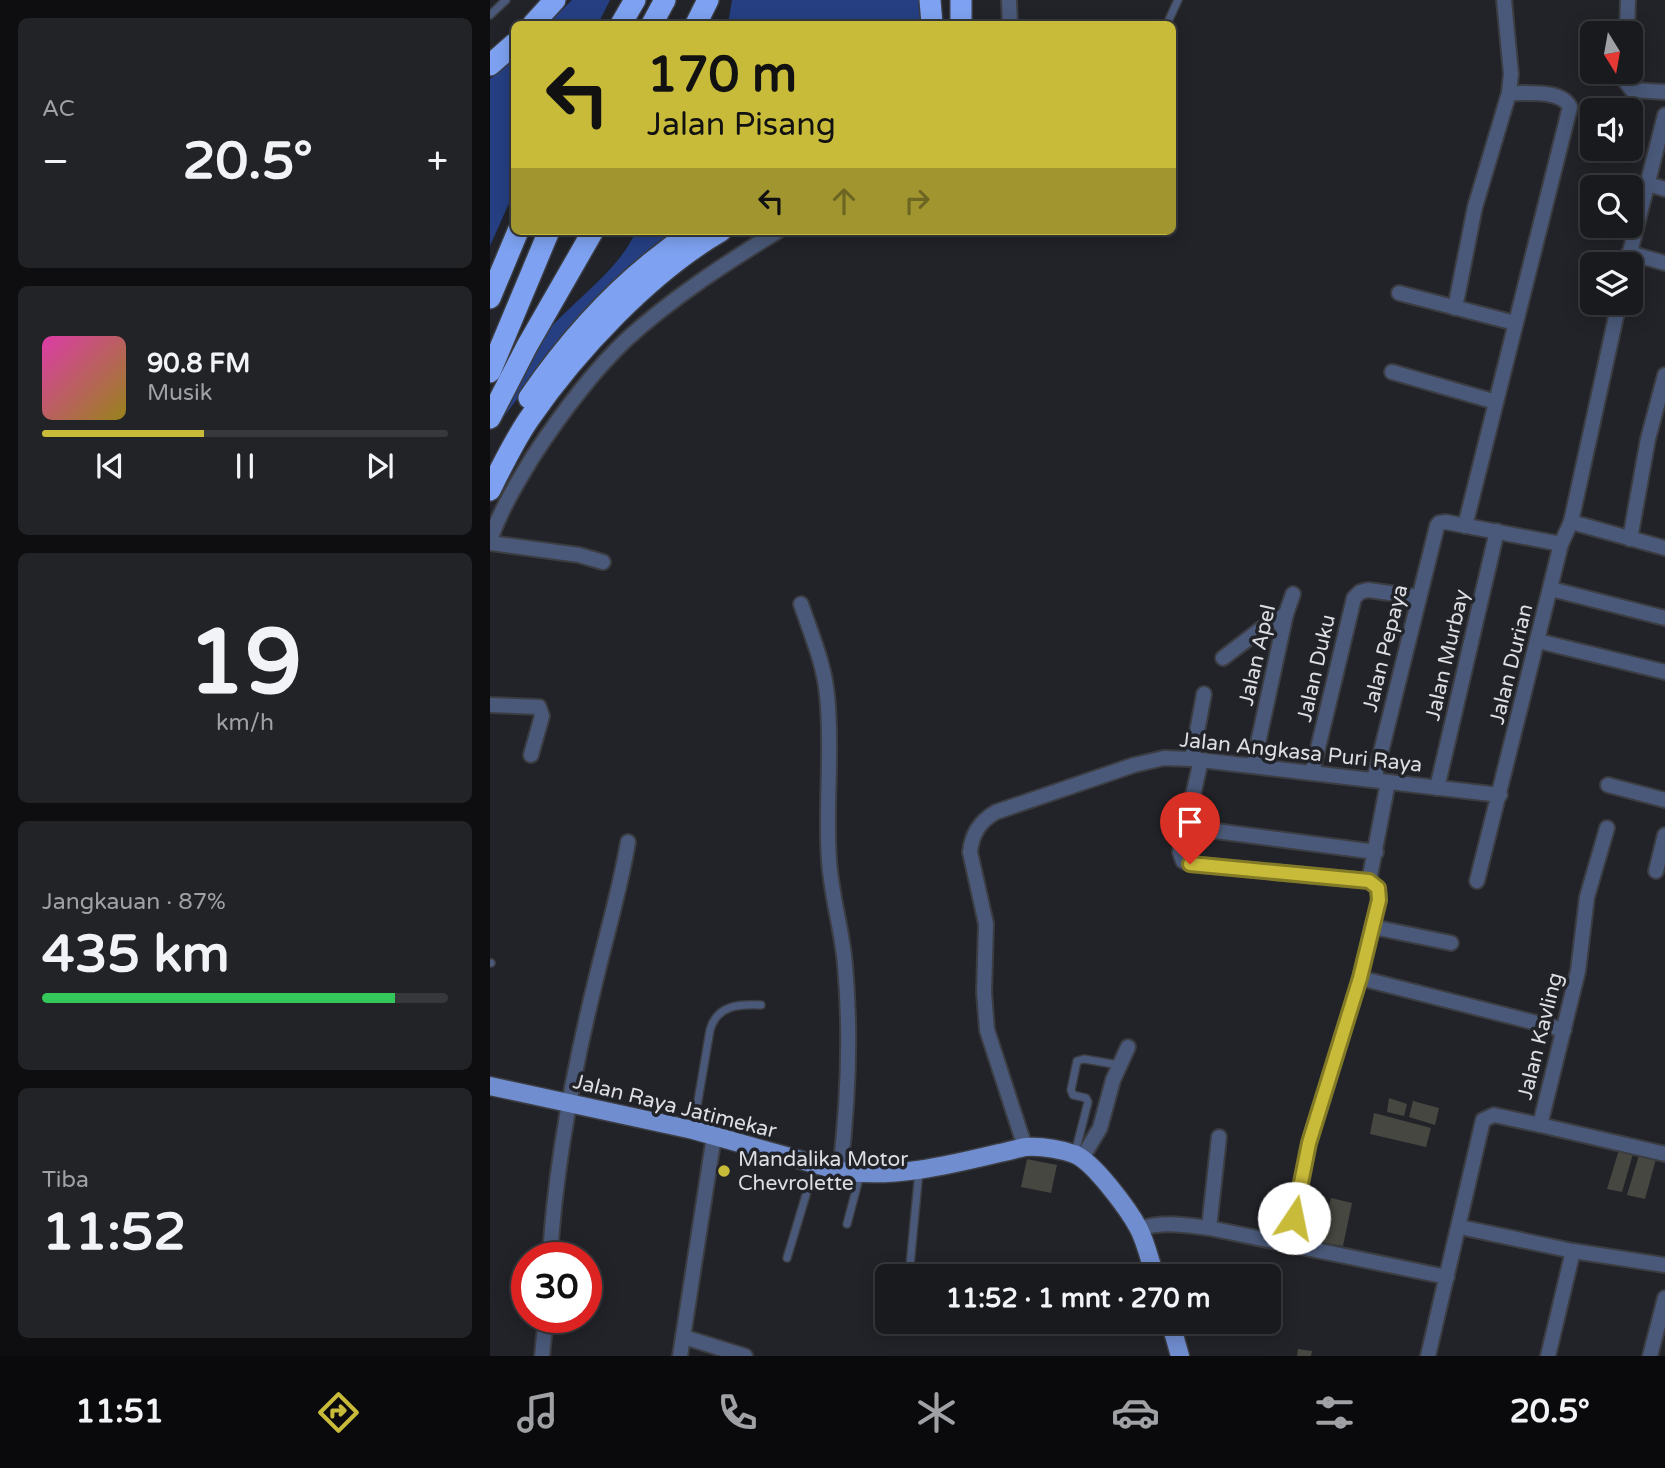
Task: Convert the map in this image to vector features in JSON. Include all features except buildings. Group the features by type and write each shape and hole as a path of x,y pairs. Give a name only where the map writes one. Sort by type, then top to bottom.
{"highway":[{"path":"536,21 555,0"},
{"path":"623,21 635,0"},
{"path":"654,21 665,0"},
{"path":"697,21 708,0"},
{"path":"930,0 932,21"},
{"path":"961,0 961,21"},
{"path":"490,65 511,47"},
{"path":"490,298 516,235"},
{"path":"490,372 547,235"},
{"path":"490,418 527,346 591,235"},
{"path":"490,463 520,410 574,336 625,284 689,235"},
{"path":"490,490 529,419 607,324 658,276 715,235"}],"main road":[{"name":"Jalan Raya Jatimekar","path":"490,1086 693,1130 860,1175 919,1171 1025,1147 1038,1146 1078,1156"},
{"path":"1078,1156 1110,1187 1139,1229 1151,1264"},
{"path":"1174,1334 1182,1356"}],"street":[{"path":"1009,0 1010,21"},
{"path":"1455,308 1475,207 1509,93 1511,74 1504,0"},
{"path":"1627,21 1628,0"},
{"path":"1628,84 1632,90 1665,92"},
{"path":"1509,93 1556,96 1566,100 1570,107 1465,526 1561,544"},
{"path":"1630,252 1665,115"},
{"path":"1648,184 1665,189"},
{"path":"603,562 579,555 490,541 498,517 517,484 564,411 593,375 627,340 668,306 772,235"},
{"path":"1643,260 1665,262"},
{"path":"1399,293 1515,323"},
{"name":"Jalan Durian","path":"1478,881 1561,544 1571,522 1616,315"},
{"path":"1392,372 1496,402"},
{"path":"1630,539 1648,439 1665,376"},
{"name":"Jalan Pepaya","path":"1369,881 1376,852 1381,781 1419,597 1437,526 1447,522 1465,526"},
{"path":"1571,522 1665,548"},
{"name":"Jalan Murbay","path":"1437,788 1497,531"},
{"path":"1551,589 1665,618"},
{"name":"Jalan Duku","path":"1312,773 1354,598 1360,592 1368,590 1419,597"},
{"name":"Jalan Apel","path":"1253,766 1286,614 1293,594"},
{"path":"800,604 822,666 829,713 829,867 843,946 848,1005 846,1116 840,1171"},
{"path":"1223,658 1286,614"},
{"path":"1538,641 1665,671"},
{"path":"1204,694 1180,852 1184,861 1190,864 1369,881 1378,888 1379,900 1360,978 1309,1143 1289,1243"},
{"path":"490,705 534,705 541,710 531,755"},
{"name":"Jalan Angkasa Puri Raya","path":"1025,1147 987,1030 986,924 971,859 971,841 985,818 996,811 1134,765 1164,758 1196,759 1500,795"},
{"path":"1608,785 1665,800"},
{"path":"1185,827 1376,852"},
{"name":"Jalan Kavling","path":"1428,1356 1483,1120 1494,1115 1540,1125 1578,971 1587,897 1607,828"},
{"path":"1656,872 1665,835"},
{"path":"552,1242 569,1103 628,842"},
{"path":"1373,927 1451,943"},
{"path":"1360,978 1564,1030"},
{"path":"1078,1156 1100,1128 1113,1080 1128,1047"},
{"path":"1540,1125 1665,1154"},
{"path":"680,1356 714,1136"},
{"path":"1209,1228 1219,1137"},
{"path":"1139,1229 1176,1223 1209,1228 1447,1277"},
{"path":"1460,1227 1573,1251 1665,1265"},
{"path":"1548,1356 1573,1251"},
{"path":"1650,1356 1665,1298"},
{"path":"542,1356 544,1333"},
{"path":"684,1337 745,1356"}],"lane":[{"path":"490,15 506,0"},
{"path":"1168,21 1178,0"},
{"path":"693,1130 714,1019 730,1007 761,1005"},
{"path":"1078,1156 1088,1102 1086,1098 1073,1095 1071,1090 1077,1061 1084,1059 1119,1065"},
{"path":"787,1258 815,1165"},
{"path":"910,1264 919,1171"},
{"path":"847,1224 860,1175"}],"shaded area":[{"path":"572,0 610,0 600,21 551,21"},
{"path":"732,0 929,0 930,21 728,21"},
{"path":"511,61 511,199 490,246 490,79"},
{"path":"634,235 675,235 532,379 497,426 494,426 540,340 605,274"}],"place":[{"name":"Mandalika Motor Chevrolette","path":"724,1171"}],"route":[{"path":"1190,864 1369,881 1378,888 1379,900 1360,978 1309,1143 1294,1218"}]}
